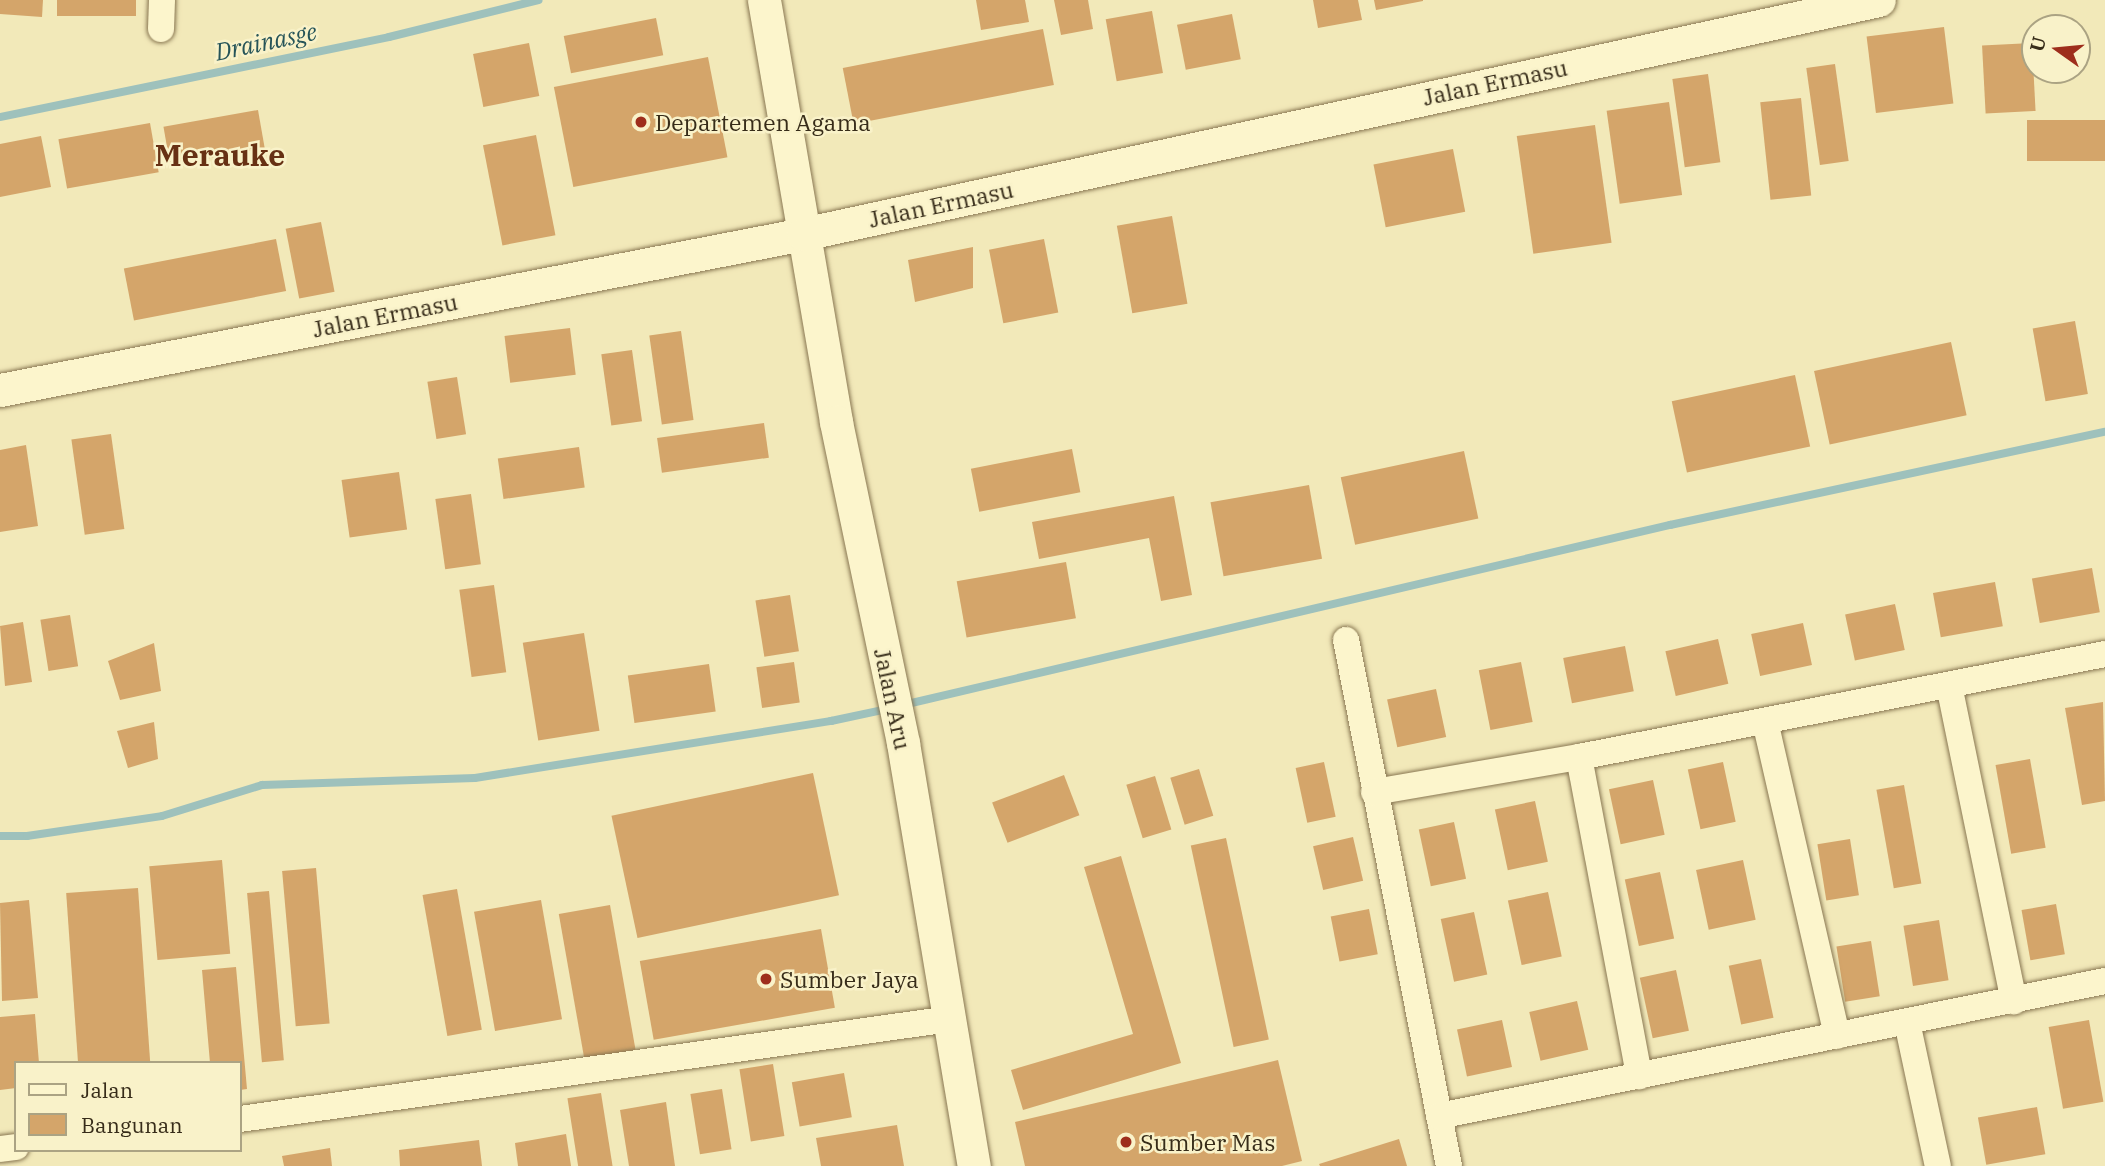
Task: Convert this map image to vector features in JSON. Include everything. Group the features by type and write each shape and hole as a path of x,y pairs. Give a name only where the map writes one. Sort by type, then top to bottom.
{"street":[{"path":"161,29 162,0"},
{"name":"Jalan Aru","path":"764,0 803,234 886,671 903,743 974,1166"},
{"name":"Jalan Ermasu","path":"0,390 803,234 1879,0"},
{"path":"1346,640 1449,1166"},
{"path":"1374,792 1579,757 2105,654"},
{"path":"1949,685 2014,1001"},
{"path":"1765,721 1837,1036"},
{"path":"1579,757 1639,1076"},
{"path":"1439,1116 2105,981"},
{"path":"242,1119 950,1019"},
{"path":"1907,1022 1938,1166"}],"building":[{"path":"0,0 43,0 42,17 0,14"},
{"path":"57,0 136,0 136,16 57,16"},
{"path":"976,0 1025,0 1029,22 981,30"},
{"path":"1054,0 1088,0 1093,29 1061,35"},
{"path":"1313,0 1358,0 1362,20 1318,28"},
{"path":"1374,0 1423,0 1423,1 1376,10"},
{"path":"1152,11 1163,73 1117,81 1106,19"},
{"path":"1232,14 1241,59 1186,70 1177,25"},
{"path":"656,18 663,55 571,73 564,36"},
{"path":"1944,27 1953,103 1876,113 1867,37"},
{"path":"1043,29 1054,85 854,124 843,68"},
{"path":"529,43 539,96 483,107 473,54"},
{"path":"2021,44 2021,84 2034,84 2036,111 1986,114 1982,46"},
{"name":"Departemen Agama","path":"708,57 727,157 573,187 554,87"},
{"path":"1835,64 1849,161 1820,165 1806,68"},
{"path":"1708,74 1720,162 1685,167 1672,79"},
{"path":"1801,98 1811,195 1770,200 1760,102"},
{"path":"1669,102 1682,195 1620,204 1607,111"},
{"path":"258,110 265,148 170,165 163,127"},
{"path":"2027,120 2105,120 2105,161 2027,161"},
{"path":"150,123 159,172 67,188 58,139"},
{"path":"1595,125 1612,243 1533,254 1517,136"},
{"path":"536,135 555,235 502,245 483,145"},
{"path":"41,136 51,187 0,197 0,144"},
{"path":"1453,149 1465,212 1386,227 1373,164"},
{"path":"1172,216 1187,304 1132,313 1117,226"},
{"path":"321,222 335,292 299,299 286,229"},
{"path":"276,239 286,291 134,321 124,269"},
{"path":"1044,239 1058,313 1003,323 989,250"},
{"path":"973,247 973,288 915,302 908,260"},
{"path":"2075,321 2088,394 2046,401 2033,328"},
{"path":"570,328 576,375 510,383 504,336"},
{"path":"681,331 694,420 662,425 649,335"},
{"path":"1951,342 1967,415 1830,444 1814,371"},
{"path":"632,350 642,421 611,426 601,354"},
{"path":"1795,375 1810,446 1687,473 1672,401"},
{"path":"457,377 466,434 436,439 427,382"},
{"path":"764,423 769,458 662,473 657,438"},
{"path":"111,434 124,529 85,535 71,440"},
{"path":"26,445 38,526 0,532 0,450"},
{"path":"579,447 585,488 504,499 498,458"},
{"path":"1072,449 1080,492 979,512 971,469"},
{"path":"1464,451 1478,518 1355,545 1341,477"},
{"path":"399,472 407,529 350,538 342,480"},
{"path":"1309,485 1322,559 1224,576 1211,502"},
{"path":"471,494 481,564 445,569 435,499"},
{"path":"1174,496 1192,595 1161,601 1149,538 1039,559 1032,522"},
{"path":"1066,562 1076,618 967,637 957,581"},
{"path":"2092,568 2100,612 2040,623 2032,579"},
{"path":"1995,582 2003,626 1941,637 1933,593"},
{"path":"494,585 506,672 472,677 459,590"},
{"path":"790,595 799,651 764,657 755,600"},
{"path":"1895,604 1905,650 1855,661 1845,615"},
{"path":"70,615 78,666 49,671 40,620"},
{"path":"23,622 32,682 5,686 0,626"},
{"path":"1803,623 1812,665 1760,676 1751,634"},
{"path":"584,633 599,731 538,740 523,643"},
{"path":"1718,639 1728,684 1676,696 1665,651"},
{"path":"154,643 161,691 120,700 108,661"},
{"path":"1625,646 1634,691 1572,703 1563,658"},
{"path":"794,662 800,703 762,708 756,667"},
{"path":"1521,662 1533,722 1490,730 1479,670"},
{"path":"709,664 716,712 634,723 628,675"},
{"path":"1436,689 1446,737 1397,747 1387,699"},
{"path":"2103,702 2105,801 2082,805 2065,708"},
{"path":"154,722 158,759 128,768 117,731"},
{"path":"2030,759 2046,848 2011,854 1996,765"},
{"path":"1324,762 1336,817 1307,823 1296,768"},
{"path":"1723,762 1736,822 1700,829 1688,769"},
{"path":"1199,769 1213,816 1185,825 1170,778"},
{"path":"813,773 839,895 637,938 612,816"},
{"path":"1064,775 1079,815 1008,843 992,803"},
{"path":"1155,776 1171,830 1143,838 1126,785"},
{"path":"1653,780 1665,835 1621,844 1609,789"},
{"path":"1904,785 1921,883 1894,888 1876,790"},
{"path":"1535,801 1548,862 1508,870 1495,810"},
{"path":"1454,822 1466,879 1431,886 1419,829"},
{"path":"1353,837 1363,881 1323,890 1313,846"},
{"path":"1226,838 1269,1039 1234,1047 1191,845"},
{"path":"1850,839 1859,895 1826,900 1817,844"},
{"path":"1121,856 1181,1063 1023,1110 1011,1070 1133,1034 1084,867"},
{"path":"222,860 230,954 157,960 149,866"},
{"path":"1743,860 1756,920 1709,930 1696,870"},
{"path":"316,868 330,1023 296,1026 282,871"},
{"path":"1660,872 1674,939 1639,946 1625,879"},
{"path":"138,888 150,1061 78,1061 66,893"},
{"path":"457,889 482,1030 447,1036 423,895"},
{"path":"269,891 284,1060 262,1062 247,893"},
{"path":"1548,892 1562,957 1522,965 1508,901"},
{"path":"29,900 38,998 2,1001 0,903"},
{"path":"541,900 562,1019 495,1031 474,912"},
{"path":"2056,904 2065,954 2030,960 2022,910"},
{"path":"610,905 636,1050 584,1059 559,914"},
{"path":"1369,909 1378,954 1339,962 1331,916"},
{"path":"1474,912 1487,975 1454,982 1441,919"},
{"path":"1939,920 1949,980 1913,986 1903,926"},
{"path":"821,929 835,1008 654,1040 640,961"},
{"path":"1871,941 1880,996 1845,1002 1836,946"},
{"path":"1761,959 1773,1018 1741,1025 1729,966"},
{"path":"236,967 247,1089 242,1090 242,1061 210,1061 202,970"},
{"path":"1676,970 1689,1031 1653,1038 1640,978"},
{"path":"1577,1001 1588,1050 1541,1061 1529,1012"},
{"path":"35,1014 39,1061 14,1061 14,1088 0,1090 0,1017"},
{"path":"1502,1020 1512,1067 1467,1077 1457,1030"},
{"path":"2089,1020 2103,1102 2063,1109 2049,1027"},
{"path":"1278,1060 1302,1161 1282,1166 1025,1166 1015,1122"},
{"path":"773,1064 784,1136 751,1141 739,1069"},
{"path":"844,1073 852,1117 800,1127 792,1082"},
{"path":"722,1089 732,1149 700,1154 690,1094"},
{"path":"601,1093 613,1166 578,1166 567,1098"},
{"path":"666,1102 675,1166 629,1166 620,1110"},
{"path":"2037,1107 2045,1154 1986,1165 1978,1117"},
{"path":"897,1125 904,1166 821,1166 816,1138"},
{"path":"566,1134 571,1166 518,1166 515,1143"},
{"path":"1399,1139 1407,1166 1319,1164"},
{"path":"479,1140 482,1166 400,1166 399,1150"},
{"path":"330,1148 332,1166 284,1166 282,1156"}],"waterway":[{"name":"Drainasge","path":"0,117 389,37 539,0"},
{"path":"903,705 1670,525 2105,432"},
{"path":"0,836 27,836 162,816 262,785 475,778 831,721 887,709"}],"place":[{"name":"Departemen Agama","path":"641,122"},
{"name":"Sumber Jaya","path":"766,979"},
{"name":"Sumber Mas","path":"1126,1142"}],"district":[{"name":"Merauke","path":"220,155"}]}
